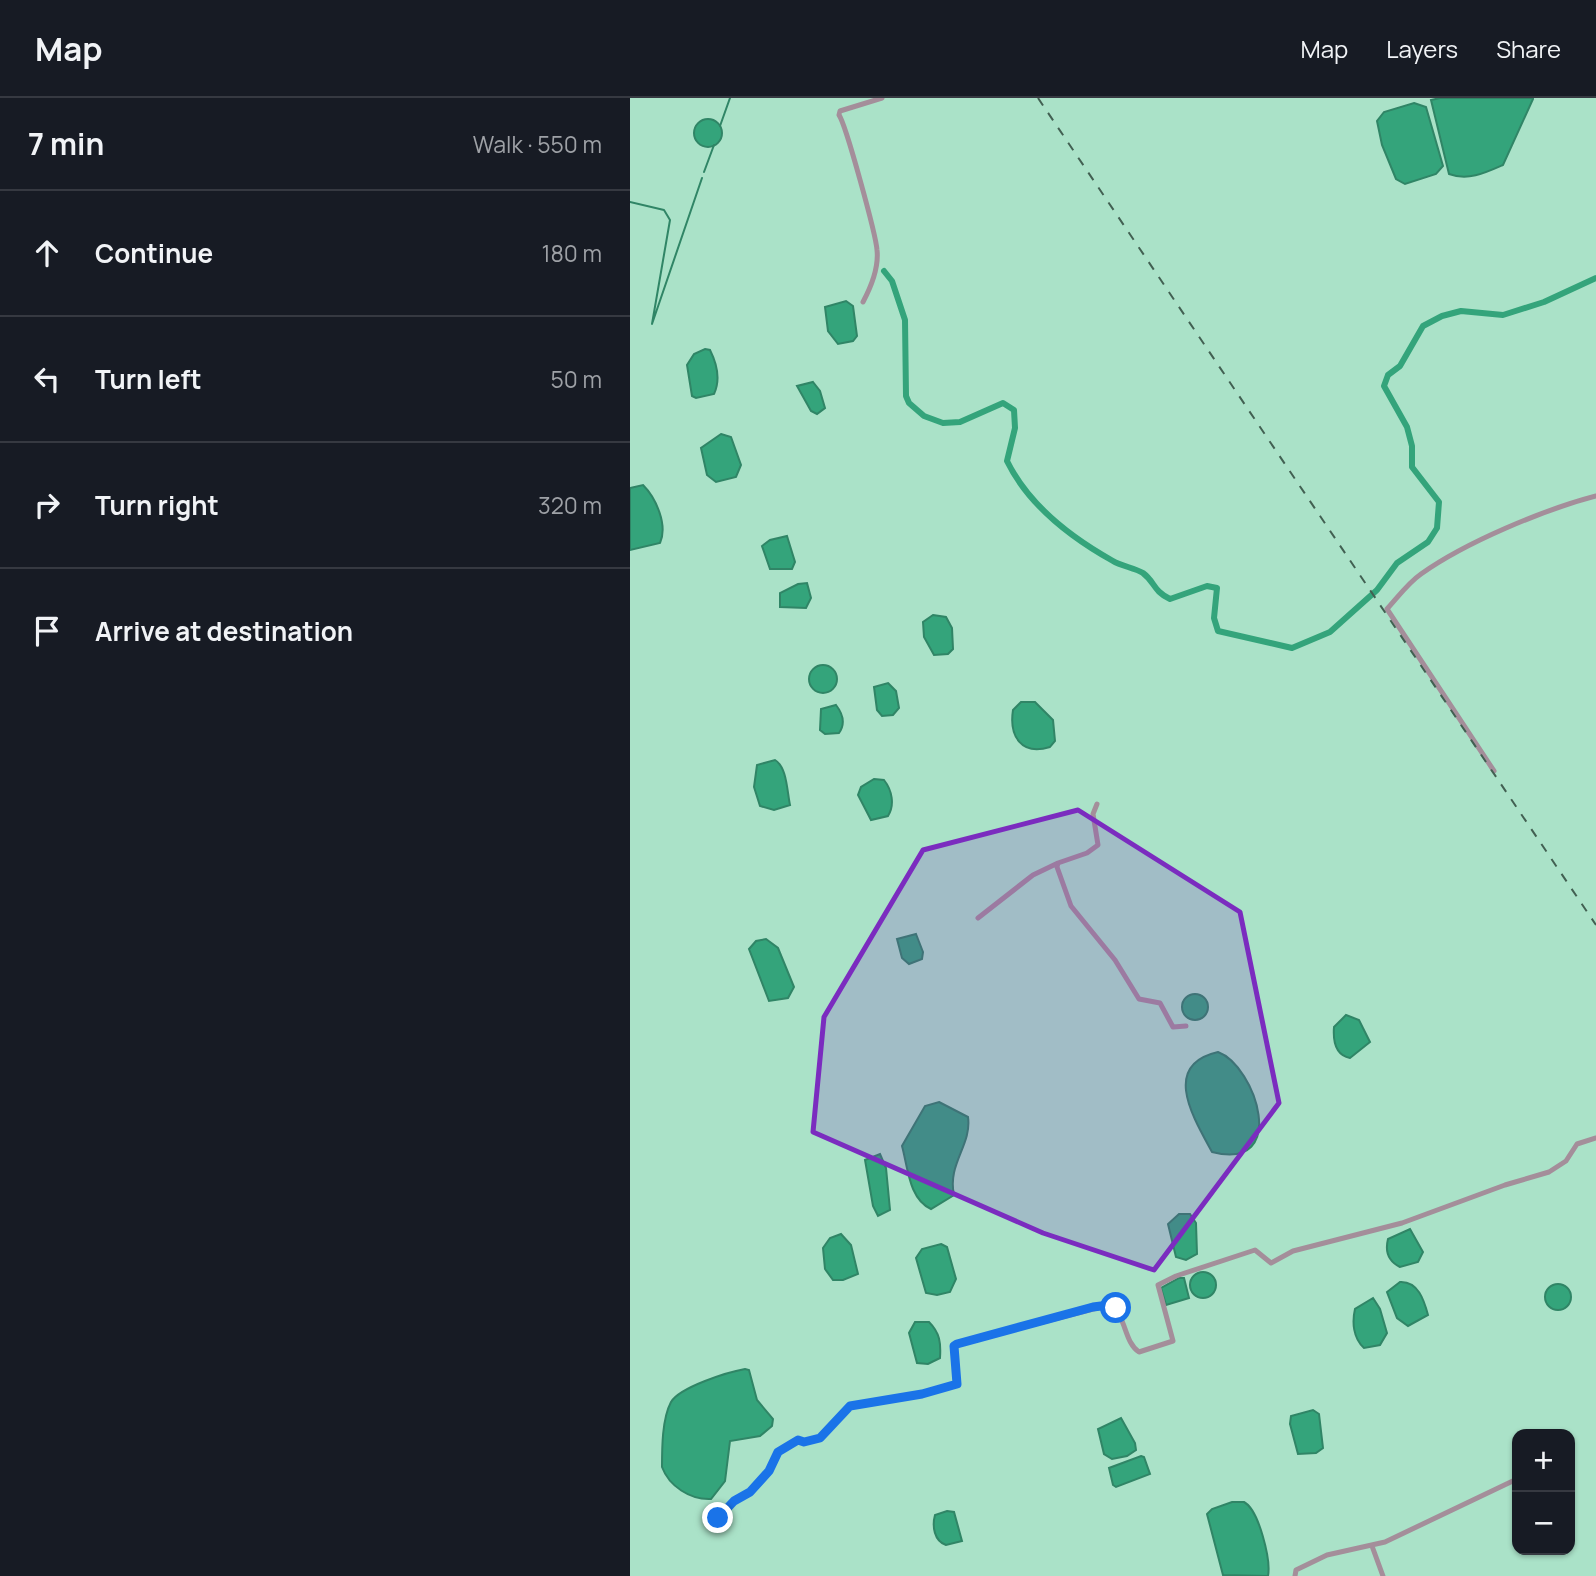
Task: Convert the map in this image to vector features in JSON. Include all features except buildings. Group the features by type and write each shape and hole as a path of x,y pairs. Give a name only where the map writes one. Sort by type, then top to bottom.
{"street":[{"path":"863,302 870,289 878,251 855,160 839,115 840,111 882,98"},
{"path":"1494,771 1387,609 1420,575 1464,549 1572,502 1596,496"},
{"path":"978,918 1033,875 1087,853 1098,845 1093,814 1097,804"},
{"path":"1058,863 1057,867 1071,906 1111,953 1139,999 1160,1003 1173,1027 1186,1026"},
{"path":"718,1518 763,1478 778,1452 798,1440 804,1442 820,1438 850,1406 922,1394 957,1384 954,1346 957,1344 1109,1305 1121,1316 1133,1348 1139,1352 1157,1347 1173,1341 1158,1285 1176,1276 1255,1250 1271,1263 1293,1251 1402,1223 1505,1185 1549,1172 1566,1161 1577,1144 1596,1138"},
{"path":"1295,1576 1297,1570 1327,1555 1372,1546 1434,1521 1472,1499 1512,1481"},
{"path":"1372,1546 1383,1576"}],"highlighted area":[{"path":"1078,810 1240,912 1279,1103 1154,1270 1043,1233 813,1132 824,1017 923,850"}],"shaded area":[{"path":"1533,99 1503,165 1463,177 1449,174 1431,100"},
{"path":"1414,103 1426,107 1443,166 1436,174 1405,184 1396,179 1382,145 1377,121 1384,112"},
{"path":"708,119 718,123 722,133 718,143 708,147 698,143 694,133 698,123"},
{"path":"846,301 853,306 857,336 853,341 838,344 828,331 825,307"},
{"path":"705,349 710,350 715,361 717,383 714,394 696,398 692,396 687,365 694,354"},
{"path":"813,382 820,391 825,408 817,414 811,411 797,386"},
{"path":"721,434 731,437 741,465 736,477 716,482 707,475 701,448"},
{"path":"643,485 652,497 662,520 662,536 660,543 630,550 630,488"},
{"path":"787,536 795,562 792,569 770,569 762,546 770,540"},
{"path":"807,583 811,598 806,608 780,607 780,593 798,584"},
{"path":"933,615 946,617 952,628 953,649 948,654 934,655 924,637 923,622"},
{"path":"823,665 833,669 837,679 833,689 823,693 813,689 809,679 813,669"},
{"path":"888,683 896,691 899,708 893,715 882,716 877,710 874,687"},
{"path":"1021,702 1035,702 1053,720 1055,741 1050,747 1031,749 1019,742 1015,736 1013,710"},
{"path":"836,705 843,719 841,729 839,733 825,734 820,730 821,709"},
{"path":"775,760 784,774 790,805 774,810 760,806 754,787 757,765"},
{"path":"874,779 884,780 891,793 892,802 888,816 871,820 858,795 861,787"},
{"path":"916,934 923,952 922,959 909,964 902,958 897,939"},
{"path":"766,939 778,948 794,987 788,998 769,1001 749,949 756,941"},
{"path":"1195,994 1204,998 1208,1007 1204,1016 1195,1020 1186,1016 1182,1007 1186,998"},
{"path":"1346,1015 1359,1020 1370,1042 1350,1058 1341,1054 1334,1037 1334,1027"},
{"path":"1218,1052 1232,1061 1244,1076 1258,1115 1258,1133 1251,1147 1236,1154 1212,1152 1186,1094 1186,1080 1190,1068 1201,1059"},
{"path":"939,1102 968,1117 968,1127 967,1137 956,1164 954,1195 931,1209 918,1198 914,1190 902,1146 925,1106"},
{"path":"880,1154 886,1168 890,1210 878,1216 873,1206 865,1160"},
{"path":"1179,1214 1190,1214 1196,1223 1197,1254 1186,1260 1176,1257 1168,1224"},
{"path":"1410,1229 1423,1252 1418,1262 1400,1267 1388,1255 1388,1239"},
{"path":"841,1234 851,1245 858,1274 843,1280 833,1280 825,1269 823,1248 830,1238"},
{"path":"941,1244 947,1247 956,1279 950,1292 937,1295 926,1293 916,1258 922,1249"},
{"path":"1203,1272 1212,1276 1216,1285 1212,1294 1203,1298 1194,1294 1190,1285 1194,1276"},
{"path":"1184,1278 1189,1298 1166,1305 1161,1288"},
{"path":"1400,1282 1416,1288 1428,1315 1408,1326 1397,1318 1387,1292"},
{"path":"1558,1284 1567,1288 1571,1297 1567,1306 1558,1310 1549,1306 1545,1297 1549,1288"},
{"path":"1373,1298 1380,1309 1387,1333 1380,1345 1364,1348 1356,1335 1354,1314 1355,1309"},
{"path":"915,1322 929,1322 939,1338 940,1358 928,1364 917,1363 909,1333"},
{"path":"749,1370 757,1400 773,1419 772,1426 760,1436 730,1441 725,1481 711,1499 695,1497 675,1486 662,1467 662,1443 668,1409 676,1396 684,1391 716,1377"},
{"path":"1313,1410 1319,1414 1323,1448 1316,1453 1298,1454 1290,1424 1291,1416"},
{"path":"1121,1418 1136,1450 1127,1456 1112,1459 1104,1454 1098,1429"},
{"path":"1144,1457 1150,1474 1116,1487 1113,1485 1109,1468"},
{"path":"1232,1502 1244,1502 1259,1525 1266,1548 1268,1576 1223,1575 1207,1514 1212,1509"},
{"path":"954,1512 962,1541 946,1545 936,1537 934,1524 935,1515"}],"waterway":[{"path":"720,126 730,98"},
{"path":"704,172 714,145"},
{"path":"630,202 664,210 670,220 652,324 702,178"},
{"path":"884,271 892,281 905,320 906,396 909,403 924,416 943,423 960,422 1003,403 1014,410 1015,428 1007,461 1027,492 1066,531 1116,563 1143,573 1160,593 1170,599 1207,586 1217,588 1214,618 1218,631 1292,648 1330,632 1377,590 1397,563 1428,542 1437,528 1439,502 1412,467 1412,446 1407,427 1384,386 1388,375 1400,366 1423,326 1442,316 1461,311 1503,315 1544,302 1596,278"}],"railway":[{"path":"1038,98 1596,925"}],"route":[{"path":"718,1518 734,1501 750,1492 769,1471 778,1452 798,1440 812,1441 825,1435 850,1406 922,1394 957,1384 954,1346 957,1344 1093,1307 1109,1305 1116,1308"}]}
